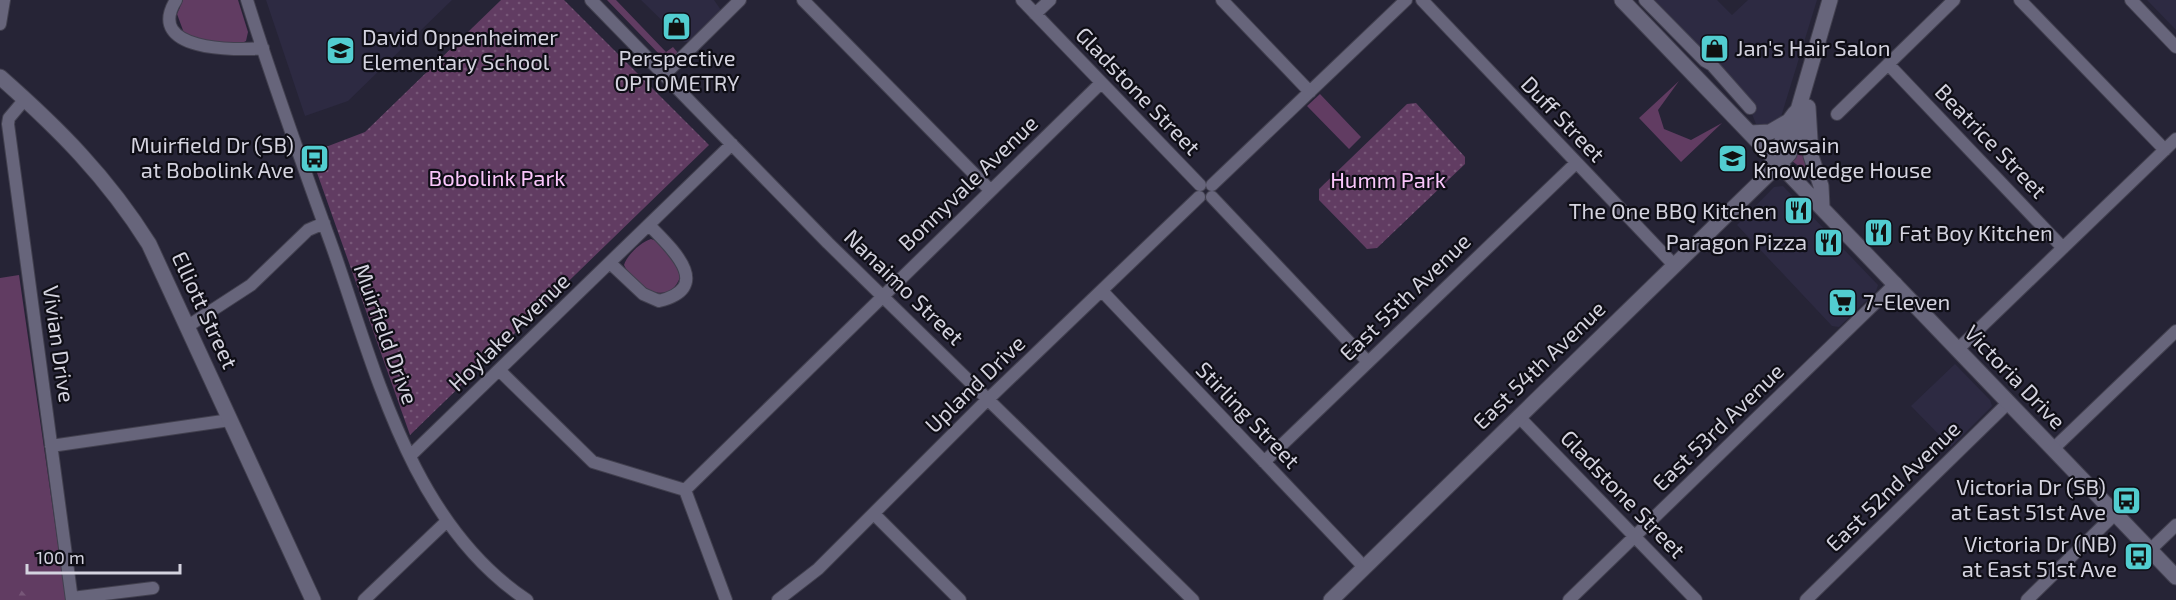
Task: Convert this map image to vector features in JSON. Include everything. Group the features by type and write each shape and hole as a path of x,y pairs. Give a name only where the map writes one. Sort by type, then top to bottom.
{"street":[{"path":"0,24 4,0"},
{"path":"176,0 171,11 172,26 176,34 188,44 248,50 263,48"},
{"name":"Muirfield Drive","path":"247,0 381,383 410,456 447,521 489,570 527,600"},
{"name":"Nanaimo Street","path":"591,0 883,296 1193,600"},
{"path":"664,75 740,0"},
{"path":"804,0 990,190"},
{"name":"Gladstone Street","path":"1022,0 1368,362"},
{"path":"1035,14 1050,0"},
{"path":"1222,0 1310,92"},
{"name":"Upland Drive","path":"778,600 807,579 989,398 1406,0"},
{"name":"Duff Street","path":"1422,0 1674,266"},
{"path":"1645,0 1705,61 1712,65 1750,108"},
{"path":"1779,162 1780,145 1805,90 1830,0"},
{"path":"1837,114 1954,0"},
{"path":"2020,0 2165,150"},
{"path":"2131,0 2176,47"},
{"name":"Victoria Drive","path":"1626,1 2176,577"},
{"path":"1694,73 1705,61"},
{"name":"Beatrice Street","path":"1888,64 2063,248"},
{"name":"Elliott Street","path":"0,77 78,149 126,207 149,244 313,600"},
{"name":"Bonnyvale Avenue","path":"685,490 1101,83"},
{"path":"1805,90 1810,114 1811,156 1821,186 1822,207"},
{"name":"Vivian Drive","path":"26,99 9,118 8,124 72,599"},
{"path":"1750,133 1770,132 1794,115"},
{"path":"1958,349 2176,139"},
{"name":"Hoylake Avenue","path":"410,456 732,144"},
{"name":"East 54th Avenue","path":"1331,600 1779,162"},
{"name":"East 55th Avenue","path":"1264,462 1576,163"},
{"path":"188,326 251,285 308,230 324,223"},
{"path":"610,263 648,298 659,301 677,293 686,276 683,261 649,225"},
{"name":"East 53rd Avenue","path":"1569,600 1896,284"},
{"name":"Stirling Street","path":"1102,291 1364,567"},
{"path":"2053,449 2176,331"},
{"path":"500,370 593,462 685,490 726,600"},
{"name":"East 52nd Avenue","path":"1806,600 2009,402"},
{"name":"Gladstone Street","path":"1519,417 1696,600"},
{"path":"51,446 230,420"},
{"path":"874,514 960,600"},
{"path":"2026,600 2115,514"},
{"path":"364,600 447,521"},
{"path":"2150,550 2176,525"},
{"path":"72,599 153,588"}],"shaded area":[{"name":"David Oppenheimer Elementary School","path":"266,0 452,0 348,101 305,116"},
{"path":"641,0 714,0 721,10 689,42 684,42"},
{"path":"1653,0 1717,0 1732,15 1748,0 1817,0 1780,120 1773,124 1756,124 1752,114 1757,107"},
{"path":"2147,0 2176,0 2176,30"},
{"path":"1783,186 1878,285 1876,291 1839,327 1832,326 1737,225 1774,187"},
{"path":"1955,364 1990,400 1992,406 1951,447 1911,406"}],"green space":[{"path":"183,0 238,0 248,32 246,41 240,44 200,40 184,33 177,14"},
{"name":"Bobolink Park","path":"501,0 564,0 709,145 410,435 310,153 365,132"},
{"path":"607,0 616,0 666,52 673,47 678,53 668,60 662,57"},
{"path":"1679,81 1658,110 1664,129 1691,140 1722,123 1681,162 1639,118"},
{"path":"1320,94 1361,137 1349,149 1307,106"},
{"name":"Humm Park","path":"1416,103 1465,157 1465,164 1377,248 1367,249 1319,200 1319,189 1407,104"},
{"path":"1804,122 1809,174 1792,161"},
{"path":"651,239 667,249 680,277 675,287 668,292 660,293 643,286 635,280 624,265 635,249"},
{"path":"19,275 66,600 0,600 0,278"},
{"path":"15,583 29,600 4,600 3,584"}],"place":[{"name":"Perspective OPTOMETRY","path":"677,26"},
{"name":"Jan's Hair Salon","path":"1715,48"},
{"name":"David Oppenheimer Elementary School","path":"341,50"},
{"name":"Muirfield Dr (SB) at Bobolink Ave","path":"315,158"},
{"name":"Qawsain Knowledge House","path":"1732,158"},
{"name":"The One BBQ Kitchen","path":"1798,211"},
{"name":"Fat Boy Kitchen","path":"1878,233"},
{"name":"Paragon Pizza","path":"1828,242"},
{"name":"7-Eleven","path":"1842,302"},
{"name":"Victoria Dr (SB) at East 51st Ave","path":"2127,500"},
{"name":"Victoria Dr (NB) at East 51st Ave","path":"2138,557"}]}
